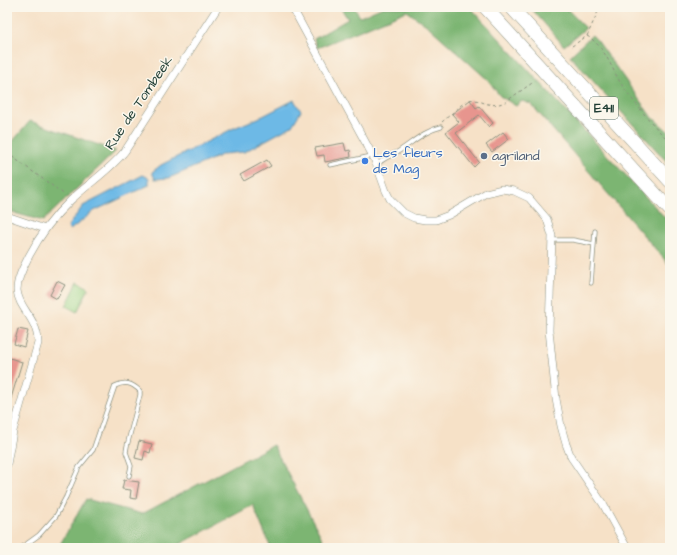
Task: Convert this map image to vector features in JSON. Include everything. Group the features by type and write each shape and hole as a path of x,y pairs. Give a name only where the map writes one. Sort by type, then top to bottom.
{"highway":[{"name":"E411","path":"485,7 670,210"},
{"name":"E411","path":"511,7 670,181"}],"street":[{"name":"Rue de Tombeek","path":"7,464 13,432 38,343 34,325 20,301 17,291 19,279 34,247 45,229 71,200 111,167 125,151 218,7"},
{"path":"292,7 373,156 390,199 404,213 414,218 436,220 449,215 486,192 502,189 514,191 529,198 547,218 552,236 549,330 556,399 561,426 571,457 603,504 626,548"},
{"path":"7,216 45,229"}],"lane":[{"path":"377,165 382,159 397,152 421,135 441,127"},
{"path":"330,165 373,156"},
{"path":"591,283 595,231"},
{"path":"552,240 573,240 594,244"},
{"path":"20,548 39,535 56,516 79,467 93,450 115,386 122,383 128,383 140,391 126,452 130,466 129,476"}],"path":[{"path":"572,46 587,36 600,7"},
{"path":"587,36 594,40 624,88 659,132 670,142"},
{"path":"446,119 466,100 472,100 489,105 500,104 535,81"},
{"path":"7,153 71,200"}],"green space":[{"path":"340,7 354,7 360,17 383,7 470,7 670,223 670,266 531,104 522,101 516,106 500,96 488,80 429,27 407,11 317,48 314,39 348,19"},
{"path":"530,7 565,7 586,28 564,46"},
{"path":"592,35 650,115 670,133 670,165 570,56"},
{"path":"30,121 116,151 43,221 7,211 7,148"},
{"path":"78,282 89,288 77,312 66,306"},
{"path":"273,445 326,546 321,548 265,548 270,546 253,505 173,548 58,548 86,499 142,514"}],"water":[{"path":"294,100 301,111 292,126 244,152 224,154 169,178 155,179 152,172 161,165"},
{"path":"143,175 149,178 149,185 94,211 70,230 68,226 83,206"}],"building":[{"path":"470,100 476,108 479,106 493,123 489,127 479,115 456,133 479,162 474,167 446,132 459,122 452,114"},
{"path":"503,132 509,139 492,152 486,145"},
{"path":"344,143 346,151 350,150 351,157 325,162 324,155 317,156 315,148"},
{"path":"267,160 271,166 244,181 240,175"},
{"path":"57,281 65,285 57,299 50,295"},
{"path":"18,329 28,331 24,347 14,344"},
{"path":"7,357 22,362 8,408 7,408"},
{"path":"139,441 152,444 150,453 145,451 143,460 135,458"},
{"path":"124,480 139,482 136,499 130,498 131,490 122,489"}],"place":[{"name":"agriland","path":"484,156"},
{"name":"Les fleurs de Mag","path":"365,161"}]}
